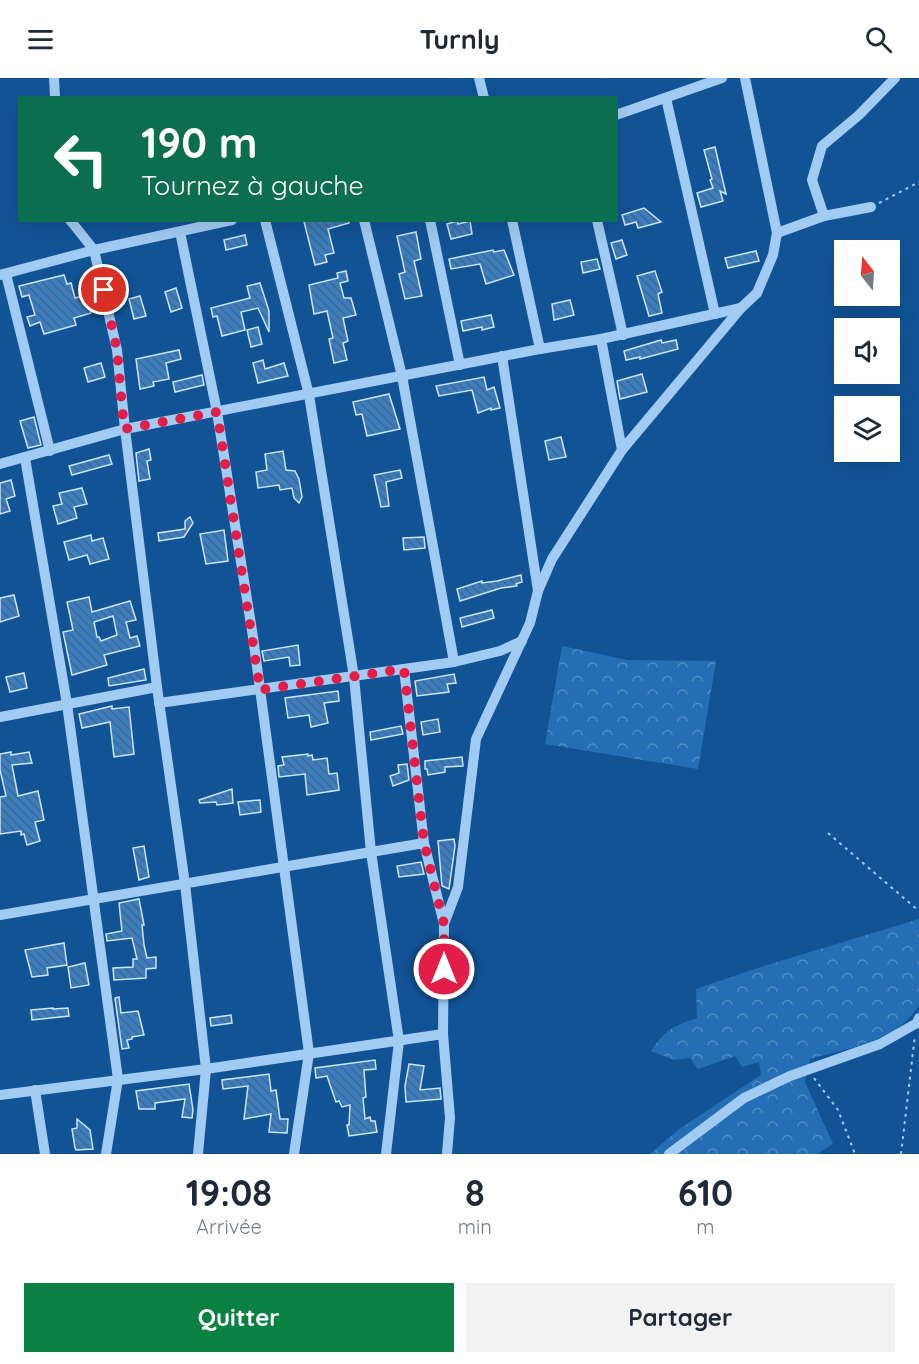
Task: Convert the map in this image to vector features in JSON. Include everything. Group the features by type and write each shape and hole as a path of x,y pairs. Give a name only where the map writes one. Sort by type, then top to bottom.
{"street":[{"path":"54,78 55,96"},
{"path":"479,78 484,96"},
{"path":"618,114 722,78"},
{"path":"444,924 458,887 476,739 530,624 538,591 552,559 622,450 741,308 757,293 773,255 777,233 745,78"},
{"path":"824,216 812,180 822,146 859,115 895,78"},
{"path":"666,98 715,314"},
{"path":"777,233 824,216 871,207"},
{"path":"72,222 94,250 117,350 124,429 185,884 206,1069 198,1154"},
{"path":"50,451 3,274 94,250 223,222"},
{"path":"266,222 309,395 354,677 371,852 399,1041 386,1154"},
{"path":"364,222 402,376 454,662"},
{"path":"430,222 460,365"},
{"path":"512,222 540,349"},
{"path":"597,222 623,334"},
{"path":"180,232 217,412 260,690 309,1053 294,1154"},
{"path":"0,464 124,429 601,339 741,308"},
{"path":"601,339 622,450"},
{"path":"502,356 538,591"},
{"path":"25,458 67,704 118,1079 106,1154"},
{"path":"159,703 454,662 500,651 522,641"},
{"path":"404,669 424,843 444,924 443,1034 450,1118 447,1154"},
{"path":"0,717 157,687"},
{"path":"0,915 424,843"},
{"path":"669,1154 744,1098 808,1070 880,1044 918,1021"},
{"path":"0,1095 206,1069 443,1034"},
{"path":"35,1090 45,1154"}],"path":[{"path":"871,207 919,182"},
{"path":"828,833 919,911"},
{"path":"902,1154 918,1021"},
{"path":"808,1070 838,1110 855,1154"}],"green space":[{"path":"562,646 627,660 716,661 698,769 545,744"},
{"path":"919,919 919,1005 910,1017 898,1028 870,1042 810,1059 805,1082 833,1144 817,1154 650,1154 678,1130 761,1075 759,1062 742,1067 735,1056 698,1069 690,1058 674,1060 651,1051 671,1029 697,1018 696,989"}],"building":[{"path":"715,147 726,194 720,191 723,201 701,207 697,193 713,188 704,150"},
{"path":"644,208 661,222 638,228 636,222 625,225 622,215"},
{"path":"304,222 349,222 328,229 334,253 325,255 327,262 315,265"},
{"path":"470,222 472,234 451,239 447,224"},
{"path":"416,232 421,259 414,261 422,296 405,299 399,274 405,272 397,236"},
{"path":"245,235 247,245 226,250 224,240"},
{"path":"622,240 627,255 616,259 611,243"},
{"path":"493,250 494,252 504,250 514,275 486,284 480,264 451,269 449,259"},
{"path":"756,251 759,261 728,268 725,258"},
{"path":"597,259 600,269 583,273 581,262"},
{"path":"346,271 348,281 340,283 344,298 351,298 356,315 343,318 348,341 343,343 347,360 334,363 329,339 333,338 327,311 314,314 309,285 338,278 337,273"},
{"path":"655,271 662,292 658,294 662,313 649,316 637,276"},
{"path":"64,275 67,284 71,283 75,298 86,295 91,313 74,318 76,325 44,334 40,322 30,326 27,317 35,315 29,295 22,297 19,286"},
{"path":"260,283 269,311 269,332 258,308 241,312 245,330 222,336 217,316 213,317 211,308 250,298 247,286"},
{"path":"176,288 182,308 171,312 165,292"},
{"path":"140,296 146,316 134,319 129,299"},
{"path":"570,300 574,315 554,320 552,304"},
{"path":"491,315 494,327 463,331 461,321"},
{"path":"258,327 262,344 251,347 247,330"},
{"path":"661,340 662,343 676,340 678,349 640,359 640,357 626,360 624,351"},
{"path":"179,350 181,359 166,363 169,379 153,382 154,386 140,389 136,359"},
{"path":"263,360 265,369 284,363 288,376 258,383 253,363"},
{"path":"101,363 105,377 88,382 84,368"},
{"path":"642,374 647,392 620,399 617,381"},
{"path":"202,375 204,385 175,392 173,382"},
{"path":"484,377 487,390 494,387 500,408 491,410 491,408 478,413 472,390 439,396 436,386"},
{"path":"389,394 400,429 367,436 362,414 356,415 353,402"},
{"path":"34,417 41,445 28,448 20,421"},
{"path":"561,437 566,457 549,460 545,441"},
{"path":"149,449 151,460 147,461 150,479 139,481 136,453"},
{"path":"283,451 286,470 295,471 299,479 302,497 299,503 294,498 292,488 280,490 279,485 258,488 256,472 267,470 265,454"},
{"path":"109,455 112,464 72,475 69,466"},
{"path":"400,470 402,478 386,482 389,506 381,507 374,475"},
{"path":"11,480 15,496 6,499 10,511 0,514 0,483"},
{"path":"82,488 87,504 74,507 77,518 58,524 53,506 62,504 59,493"},
{"path":"190,517 193,523 184,537 159,541 158,533 185,529 185,521"},
{"path":"224,530 228,561 206,564 200,534"},
{"path":"91,535 92,541 103,538 109,559 90,564 87,555 69,560 64,542"},
{"path":"424,537 425,548 404,550 403,538"},
{"path":"521,575 522,582 516,584 517,586 501,588 460,601 457,589 482,581 482,583 497,581"},
{"path":"14,595 19,616 0,622 0,598"},
{"path":"89,597 92,612 130,601 136,620 126,622 130,638 137,636 140,646 104,655 107,665 72,675 63,632 73,630 67,602","holes":["113,616 117,635 101,641 97,637 94,622"]},
{"path":"492,610 494,618 462,627 460,618"},
{"path":"298,645 300,665 290,666 289,657 264,661 262,651"},
{"path":"144,669 146,680 109,686 108,678"},
{"path":"24,673 27,688 10,692 6,677"},
{"path":"454,674 456,683 447,684 449,692 417,696 415,681"},
{"path":"338,691 339,701 324,703 328,723 311,727 309,715 288,718 285,698"},
{"path":"112,706 112,709 129,707 134,754 114,757 110,722 82,728 79,714"},
{"path":"438,719 440,732 423,735 421,722"},
{"path":"401,726 403,734 371,740 370,732"},
{"path":"11,752 11,755 29,752 32,763 12,765 18,796 38,791 44,820 35,822 40,841 27,845 21,831 0,834 0,797 6,796 0,770 0,754"},
{"path":"308,754 308,756 312,755 313,760 327,758 329,774 337,773 339,790 307,795 305,774 279,777 278,766 284,765 282,757"},
{"path":"462,757 463,766 445,767 445,772 428,775 425,769 425,761"},
{"path":"407,764 409,780 393,786 390,776 399,773 398,765"},
{"path":"232,789 233,803 217,805 216,802 200,803 199,800"},
{"path":"260,800 261,812 240,815 238,802"},
{"path":"454,839 449,889 442,886 438,841"},
{"path":"144,846 149,877 139,880 133,848"},
{"path":"421,862 424,874 399,877 397,866"},
{"path":"139,899 147,958 156,957 156,968 146,969 146,978 114,980 113,968 133,967 133,959 137,959 132,938 107,941 106,934 122,931 119,903"},
{"path":"64,943 67,965 47,968 48,975 32,977 25,950"},
{"path":"433,959 436,989 428,990 425,960"},
{"path":"85,963 89,985 71,988 68,967"},
{"path":"119,997 121,1013 138,1011 144,1035 127,1040 129,1048 122,1049 115,998"},
{"path":"68,1008 69,1016 32,1020 31,1010"},
{"path":"231,1015 232,1023 211,1026 210,1018"},
{"path":"375,1060 376,1069 364,1070 366,1097 363,1098 365,1119 370,1117 371,1121 375,1121 377,1132 349,1136 347,1125 349,1125 350,1105 342,1107 339,1101 336,1102 327,1076 316,1078 315,1068"},
{"path":"409,1064 424,1066 420,1090 440,1088 441,1099 406,1102 405,1086"},
{"path":"269,1074 271,1091 276,1090 280,1119 288,1119 287,1133 269,1132 271,1114 244,1119 248,1086 223,1089 222,1080"},
{"path":"189,1084 192,1118 182,1117 185,1099 155,1103 155,1109 139,1109 136,1091"},
{"path":"77,1119 90,1130 93,1149 76,1150 72,1129 77,1128"}],"route":[{"path":"104,290 117,350 124,429 217,412 260,690 404,669 424,843 444,924 444,969"}]}
